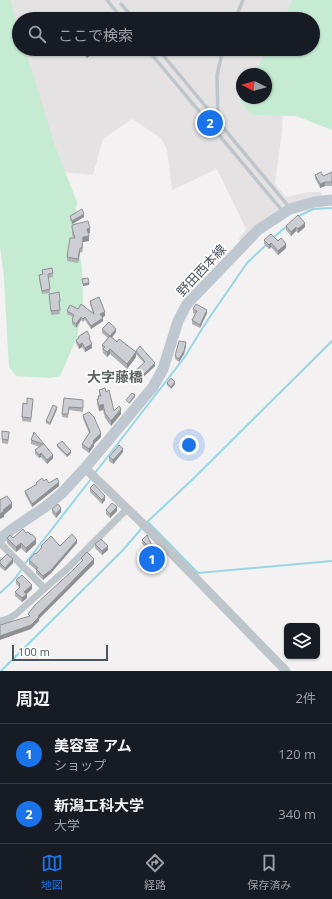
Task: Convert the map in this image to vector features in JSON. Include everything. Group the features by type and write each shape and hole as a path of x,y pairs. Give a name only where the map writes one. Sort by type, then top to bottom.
{"main road":[{"name":"野田西本線","path":"0,539 91,473 157,380 163,368 178,321 187,304 258,230 285,208 332,200"}],"street":[{"path":"91,473 144,525 286,671"},
{"path":"0,621 8,619 16,614 70,566 127,509"},
{"path":"0,543 44,588"}],"lane":[{"path":"107,0 116,12"},
{"path":"238,12 243,0"},
{"path":"121,4 128,12"},
{"path":"153,56 285,208"},
{"path":"164,56 218,121 285,208"},
{"path":"218,121 217,75 221,56"}],"shaded area":[{"path":"6,0 308,0 306,12 12,12 12,56 290,56 285,70 282,131 275,184 286,197 309,192 320,192 323,197 297,202 242,244 239,239 246,229 217,169 172,190 167,150 161,138 132,119 103,139 93,175 0,166"}],"green space":[{"path":"0,0 10,0 14,12 12,12 12,56 27,56 55,146 77,202 75,216 82,269 83,305 77,337 60,376 50,378 16,376 9,367 4,278 0,247"},
{"path":"293,0 332,0 332,130 296,116 250,114 243,104 272,104 272,68 257,68 263,56 320,56 320,12 287,12"}],"building":[{"path":"321,172 323,176 332,172 332,182 320,184 315,175"},
{"path":"82,209 84,214 72,221 70,216"},
{"path":"298,215 305,223 298,229 296,227 291,232 286,226"},
{"path":"88,221 90,228 87,229 89,236 83,237 82,248 80,248 78,259 67,257 70,238 75,238 72,225"},
{"path":"271,234 278,241 281,238 286,244 278,251 271,243 269,245 264,240"},
{"path":"52,268 53,273 48,274 50,289 42,291 39,275 43,274 42,270"},
{"path":"88,278 89,283 83,284 82,279"},
{"path":"59,292 60,310 51,311 49,294"},
{"path":"99,297 105,312 100,314 103,318 91,326 85,317 83,319 81,317 76,324 72,321 74,315 67,311 70,305 78,309 81,304 94,314 90,301"},
{"path":"196,304 207,310 200,325 192,320 197,311 193,309"},
{"path":"109,322 116,329 110,336 102,329"},
{"path":"87,331 92,344 85,348 82,343 79,345 76,340"},
{"path":"110,336 117,342 119,339 136,352 127,364 110,349 107,352 103,349 105,347 102,345"},
{"path":"179,341 186,342 184,351 179,359 175,356"},
{"path":"140,346 155,363 140,378 135,371 145,362 136,351"},
{"path":"171,378 175,382 171,387 167,383"},
{"path":"105,388 106,392 109,390 114,411 119,406 121,409 111,421 105,413 103,404 99,406 97,399 99,399 98,396 101,396 99,390"},
{"path":"132,393 135,395 129,403 126,400"},
{"path":"27,398 33,399 31,418 22,417 23,403 27,404"},
{"path":"64,398 83,400 83,408 69,407 68,414 62,414"},
{"path":"53,405 57,407 50,423 46,421"},
{"path":"89,412 94,417 101,433 93,441 94,442 89,449 82,444 90,432 83,415"},
{"path":"2,431 9,432 8,440 2,439"},
{"path":"34,432 53,455 47,460 41,453 39,455 35,450 43,444 31,440"},
{"path":"62,441 71,451 67,455 57,445"},
{"path":"119,445 123,449 113,460 109,457"},
{"path":"42,478 44,481 46,479 49,483 57,478 59,482 32,504 25,491 37,484 36,483"},
{"path":"94,484 105,496 102,500 90,488"},
{"path":"7,496 12,503 0,514 0,500"},
{"path":"112,503 117,507 110,514 106,510"},
{"path":"58,504 61,508 56,514 52,509"},
{"path":"23,529 26,533 28,532 31,535 32,534 36,539 26,548 21,543 16,547 7,538 10,535 13,538"},
{"path":"72,534 77,540 51,570 43,576 36,569 38,568 29,560 51,536 60,546"},
{"path":"147,535 159,561 152,564 145,548 148,546 142,540"},
{"path":"101,539 108,546 102,551 95,544"},
{"path":"87,552 94,559 31,625 0,636 0,625 30,616 28,614 35,605 83,560 81,558"},
{"path":"7,554 13,559 5,568 0,561"},
{"path":"22,575 32,585 24,592 27,594 22,598 15,592 20,587 20,584 16,580"}],"waterway":[{"path":"297,217 313,209 332,208"},
{"path":"273,238 288,225"},
{"path":"95,473 184,358 207,321 247,263 267,244"},
{"path":"146,523 193,479 332,341"},
{"path":"24,565 91,479"},
{"path":"148,522 198,573 332,561"},
{"path":"1,671 123,550 142,528"},
{"path":"0,593 12,582 22,569"}],"place":[{"name":"新潟工科大学","path":"210,123"},
{"name":"美容室 アム","path":"152,559"}],"district":[{"name":"大字藤橋","path":"115,377"}]}
